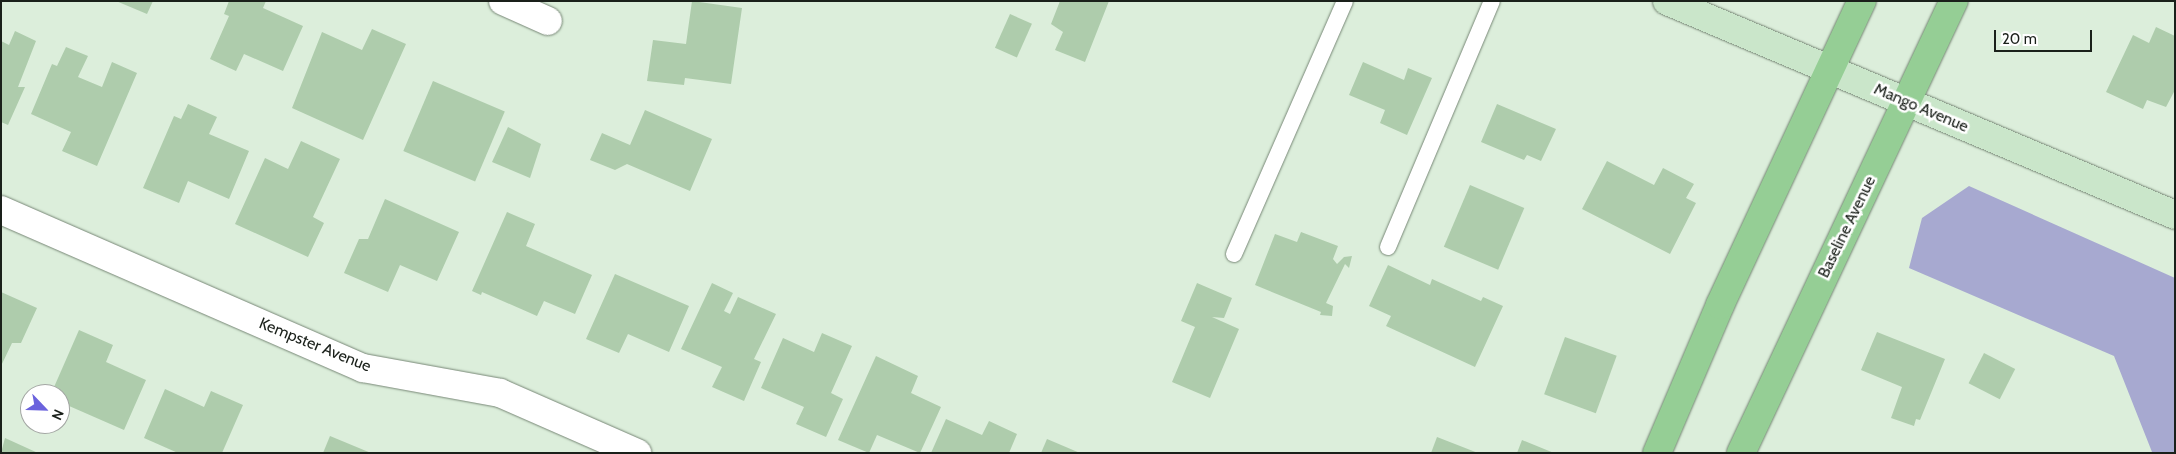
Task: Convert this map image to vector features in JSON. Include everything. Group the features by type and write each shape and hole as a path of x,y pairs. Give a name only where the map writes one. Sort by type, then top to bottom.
{"main road":[{"path":"1657,453 1720,305 1832,71 1862,1"},
{"name":"Baseline Avenue","path":"1741,453 1806,311 1908,103 1954,1"}],"street":[{"path":"503,1 548,21"},
{"name":"Mango Avenue","path":"1667,1 2175,215"},
{"name":"Kempster Avenue","path":"1,210 363,368 500,393 637,453"}],"lane":[{"path":"1234,254 1345,1"},
{"path":"1388,247 1492,1"}],"water":[{"path":"1969,186 2175,278 2175,453 2152,452 2114,356 1909,268 1922,218"}],"building":[{"path":"116,1 153,1 147,14"},
{"path":"229,1 266,1 263,8 303,26 283,71 244,54 236,71 210,59 229,16 224,14"},
{"path":"692,1 742,8 731,84 685,78 684,85 647,81 653,40 686,44"},
{"path":"1060,1 1109,1 1085,62 1055,50 1063,32 1051,24"},
{"path":"1010,14 1032,24 1017,58 995,48"},
{"path":"2156,27 2175,36 2175,90 2166,107 2147,100 2143,109 2106,92 2133,35 2149,43"},
{"path":"372,29 406,44 363,140 292,108 322,32 362,50"},
{"path":"15,31 36,41 18,87 25,87 8,125 1,122 1,41 9,45"},
{"path":"66,47 88,56 78,77 102,87 112,62 137,73 97,166 62,151 71,132 31,114 52,64 57,66"},
{"path":"1363,62 1404,80 1408,68 1432,78 1407,135 1380,123 1385,110 1349,95"},
{"path":"433,81 505,111 475,181 403,151"},
{"path":"188,104 217,117 209,134 249,151 229,199 188,181 179,203 143,188 174,116 181,119"},
{"path":"1497,104 1556,129 1541,161 1527,155 1524,160 1481,142"},
{"path":"645,110 712,139 690,191 627,164 615,170 590,160 602,133 630,145"},
{"path":"508,127 541,144 530,178 492,162"},
{"path":"301,141 340,159 313,217 324,223 308,257 235,224 265,158 288,169"},
{"path":"1607,161 1654,185 1663,168 1694,184 1686,198 1696,203 1670,254 1582,209"},
{"path":"1470,185 1524,208 1498,270 1444,247"},
{"path":"385,199 459,232 437,281 400,265 388,292 344,273 359,239 368,239"},
{"path":"507,212 535,224 526,246 592,275 575,314 544,301 537,316 482,292 481,295 472,291"},
{"path":"1301,232 1338,246 1333,259 1337,264 1344,257 1352,256 1349,268 1345,264 1326,303 1333,306 1332,316 1320,315 1321,312 1255,285 1275,234 1297,242"},
{"path":"1388,265 1430,285 1432,279 1481,301 1483,297 1503,306 1475,367 1386,326 1391,316 1369,306"},
{"path":"615,274 689,306 669,352 628,334 619,353 586,339"},
{"path":"712,283 733,293 724,311 730,314 738,297 776,314 754,359 761,362 744,401 712,387 722,367 681,349"},
{"path":"1197,283 1232,298 1224,318 1212,317 1239,329 1210,398 1172,382 1195,327 1181,321"},
{"path":"1,292 37,308 21,343 12,343 1,366"},
{"path":"79,330 113,345 106,362 146,380 124,430 70,406 70,384 55,384"},
{"path":"1877,332 1945,359 1920,420 1916,419 1914,426 1891,418 1902,387 1861,370"},
{"path":"822,333 852,346 831,393 843,399 826,437 796,424 804,407 761,388 783,338 814,352"},
{"path":"1565,337 1617,356 1596,413 1544,394"},
{"path":"1984,353 2015,369 2000,399 1969,383"},
{"path":"876,356 918,376 911,393 941,407 920,453 877,435 869,453 838,440"},
{"path":"165,389 204,407 211,391 243,405 222,453 178,453 144,438"},
{"path":"946,419 982,435 989,421 1017,434 1009,453 931,453"},
{"path":"330,436 371,453 323,453"},
{"path":"1437,437 1478,453 1431,453"},
{"path":"5,438 38,453 1,453"},
{"path":"1047,439 1080,453 1041,453"},
{"path":"1522,440 1554,453 1517,453"}]}
